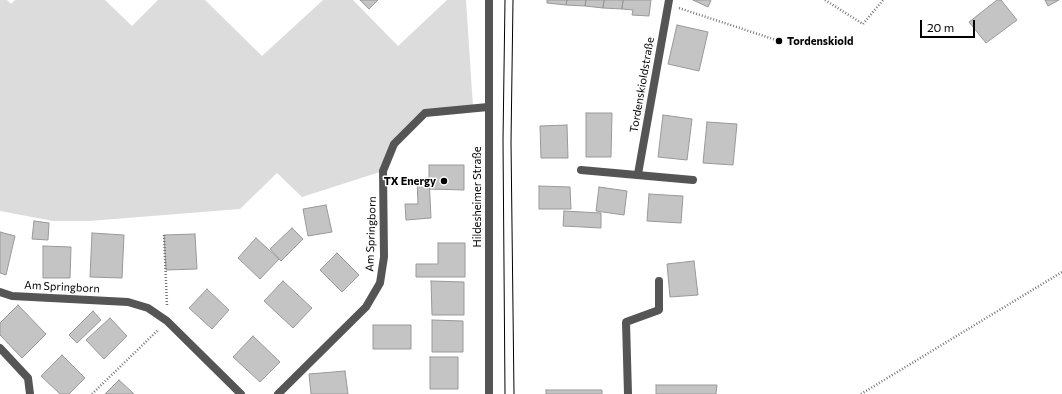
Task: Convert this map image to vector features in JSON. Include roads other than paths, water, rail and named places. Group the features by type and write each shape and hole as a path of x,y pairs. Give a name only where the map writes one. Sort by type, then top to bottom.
{"street":[{"name":"Hildesheimer Straße","path":"489,0 489,394"},
{"name":"Tordenskioldstraße","path":"638,174 668,2"},
{"name":"Am Springborn","path":"278,394 366,307 380,283 384,257 383,171 394,144 425,113 488,107"},
{"path":"581,170 693,180"},
{"path":"628,394 626,322 659,310 660,282"},
{"name":"Am Springborn","path":"0,292 12,296 128,302 148,308 167,321 241,394"},
{"path":"0,348 28,378 30,394"}],"tram line":[{"path":"505,0 503,140 505,394"},
{"path":"513,0 511,142 514,394"}],"place":[{"name":"Tordenskiold","path":"779,41"},
{"name":"TX Energy","path":"444,181"}]}
